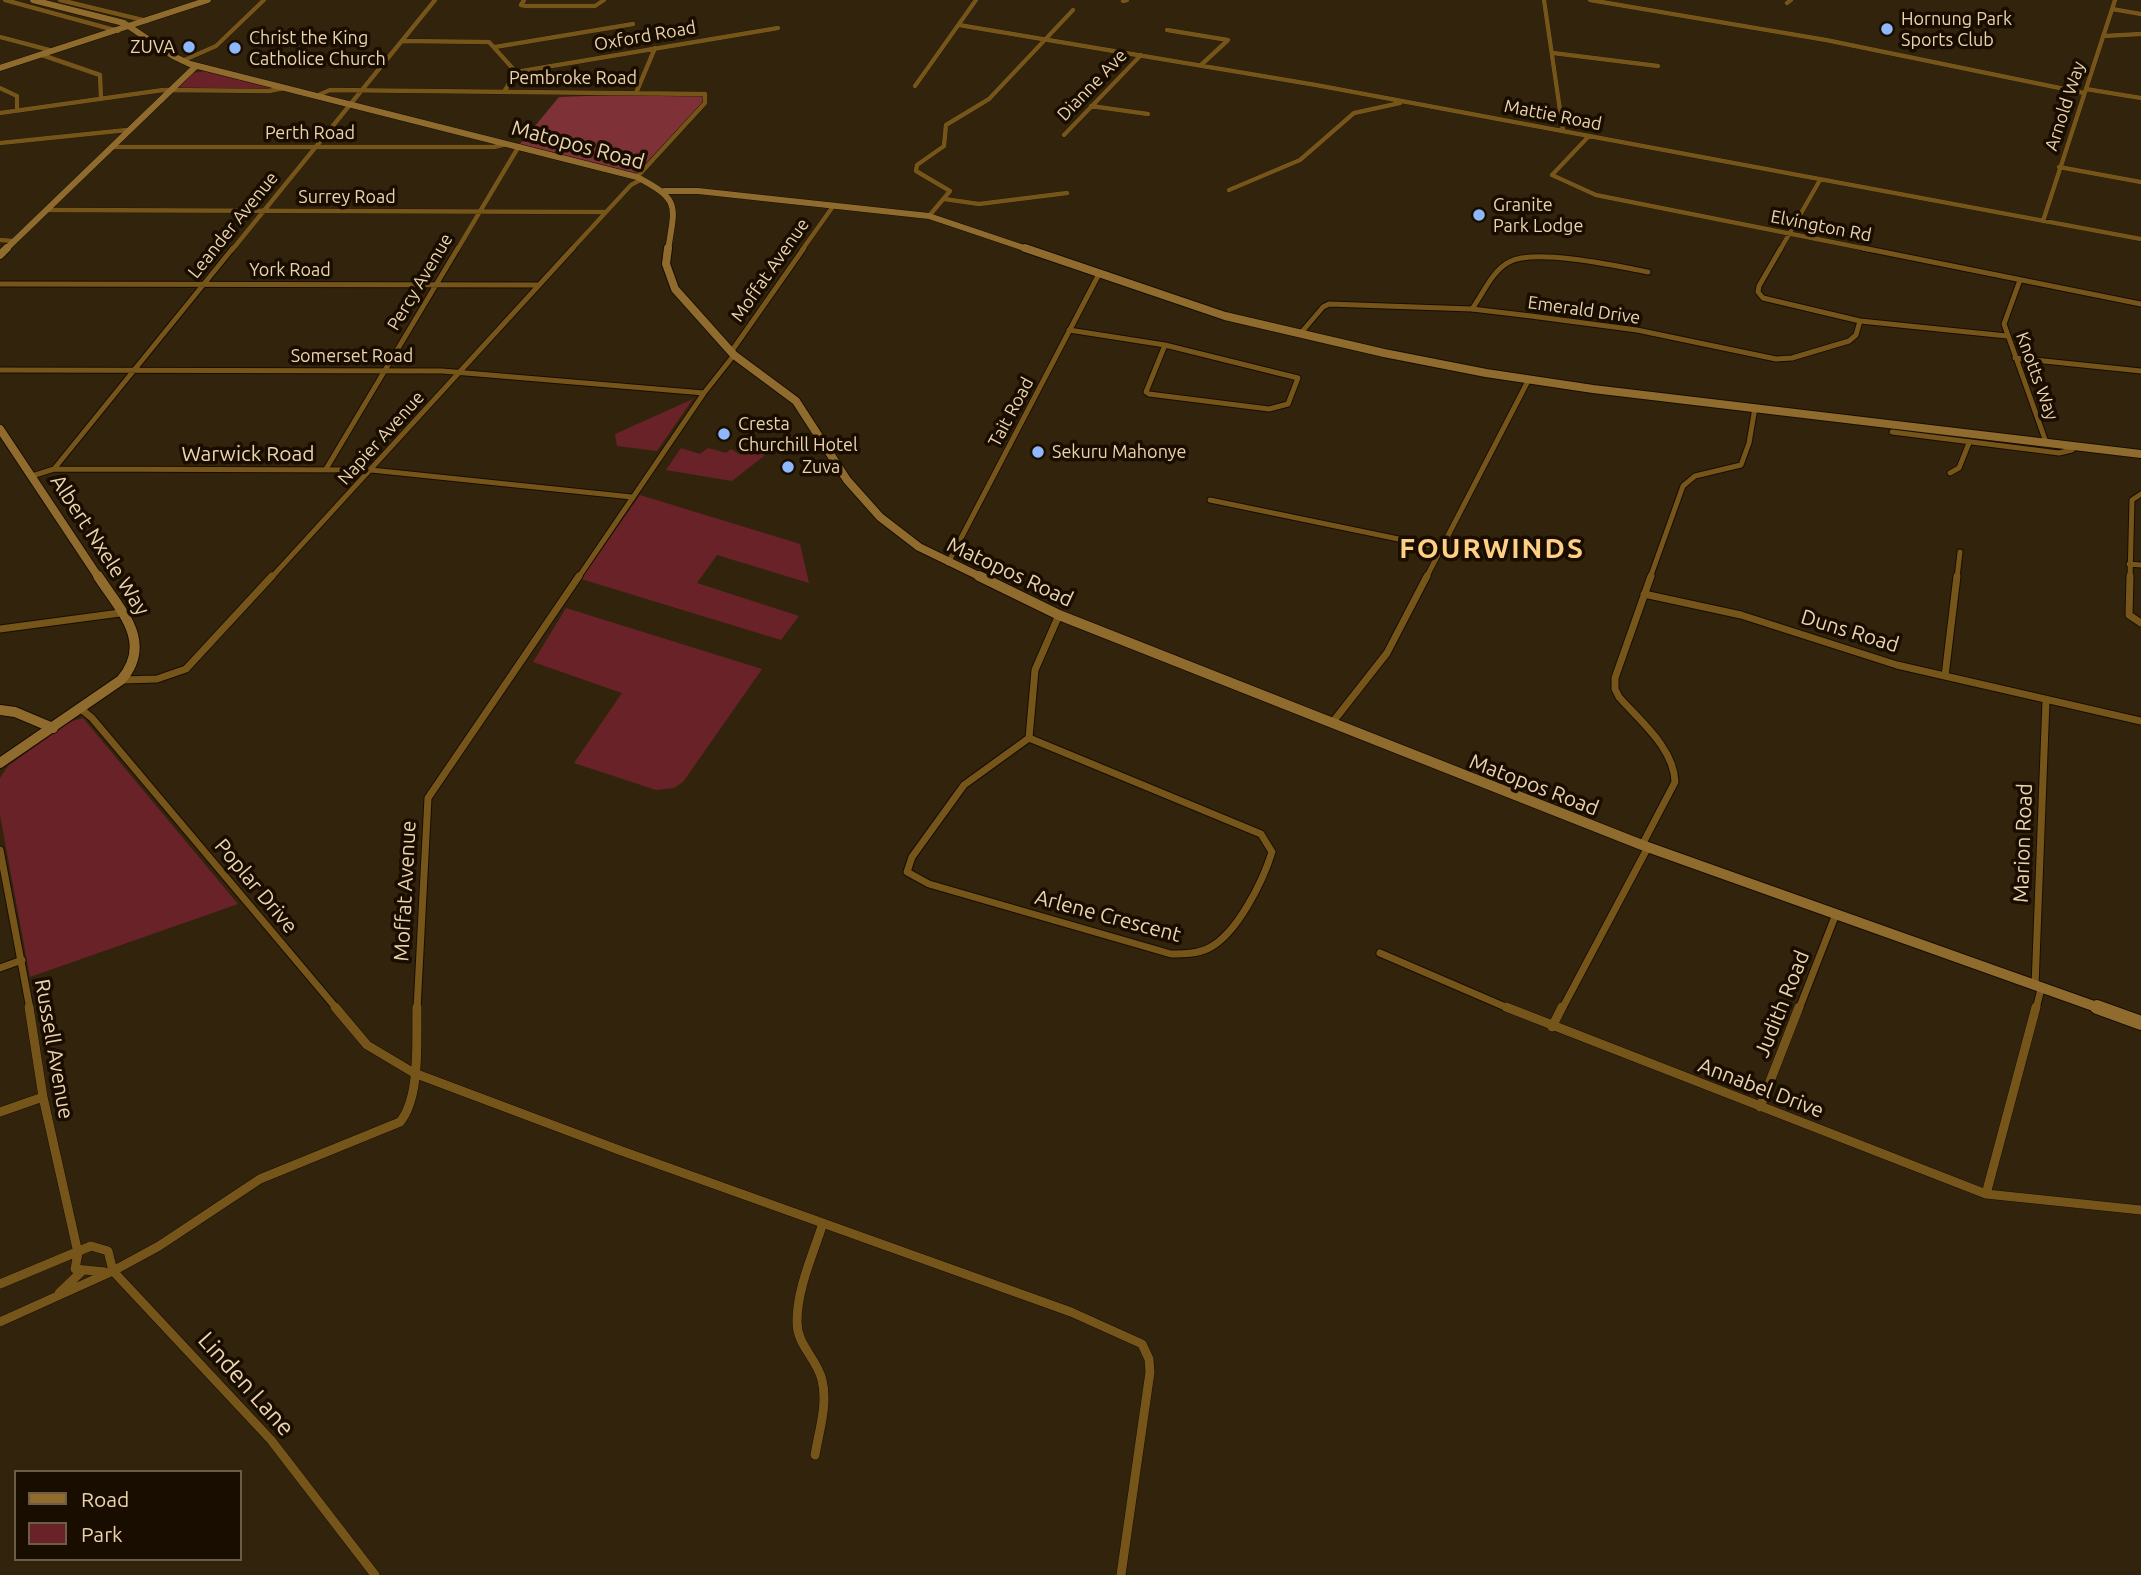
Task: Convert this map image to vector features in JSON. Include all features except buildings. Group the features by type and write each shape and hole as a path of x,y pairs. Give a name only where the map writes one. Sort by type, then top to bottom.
{"main road":[{"name":"Matopos Road","path":"36,0 131,26 192,68 519,146 643,179 664,191 674,211 666,264 668,275 680,296 732,354 796,401 846,480 880,517 919,547 948,562 1059,615 1645,846 2141,1023"},
{"path":"0,68 148,21 204,0"},
{"path":"0,255 192,68"},
{"path":"643,179 683,190"},
{"path":"664,191 683,190 929,216 1203,309 1300,334 1528,381 2141,454"},
{"name":"Albert Nxele Way","path":"0,763 121,680 134,665 139,651 134,635 120,612 2,434"},
{"path":"0,710 22,714 53,729"},
{"path":"0,771 13,755"}],"street":[{"path":"6,0 118,30"},
{"path":"60,0 148,21"},
{"path":"192,68 264,0"},
{"name":"Leander Avenue","path":"54,468 435,0"},
{"path":"524,0 522,6 599,5 604,0"},
{"path":"915,86 976,0"},
{"path":"1544,0 1563,131"},
{"path":"1590,0 1826,40 2085,91 2141,98"},
{"name":"Arnold Way","path":"2043,221 2115,0"},
{"path":"2112,9 2141,13"},
{"path":"929,216 950,191 916,171 917,165 944,146 946,125 989,99 1073,10"},
{"path":"495,47 633,24"},
{"name":"Mattie Road","path":"959,25 1201,65 2141,239"},
{"name":"Oxford Road","path":"516,72 778,28"},
{"path":"1167,30 1228,40 1201,65"},
{"path":"2103,36 2141,34"},
{"path":"0,37 53,51"},
{"path":"402,41 484,40 495,47 516,72 504,92"},
{"path":"636,93 655,48"},
{"path":"1553,53 1658,66"},
{"path":"42,55 100,75 101,99"},
{"name":"Dianne Ave","path":"1064,135 1141,55"},
{"path":"0,88 17,96 17,110"},
{"path":"0,113 169,90 269,91 284,88"},
{"name":"Pembroke Road","path":"316,96 330,90"},
{"name":"Pembroke Road","path":"296,91 699,92 707,97 705,103 643,179"},
{"path":"1229,190 1300,160 1354,113 1404,102"},
{"path":"1090,106 1148,114"},
{"path":"0,143 127,130"},
{"name":"Elvington Rd","path":"1589,136 1552,175 1606,197 2141,304"},
{"name":"Perth Road","path":"111,147 494,147 508,144"},
{"name":"Percy Avenue","path":"326,469 519,146"},
{"path":"2059,167 2141,182"},
{"name":"Napier Avenue","path":"121,680 157,679 186,669 372,470 537,285 631,185 643,179"},
{"path":"1820,180 1759,286 1760,295 1776,303 1860,321 2007,336"},
{"path":"944,199 979,204 1067,193"},
{"name":"Moffat Avenue","path":"0,1322 113,1271 159,1246 260,1179 400,1122 410,1110 428,798 834,205"},
{"name":"Surrey Road","path":"46,211 606,212"},
{"path":"0,240 14,241"},
{"path":"1472,309 1503,267 1521,257 1595,261 1648,272"},
{"name":"Tait Road","path":"948,562 1099,274"},
{"name":"Knotts Way","path":"2020,280 2005,315 2007,336 2046,443"},
{"name":"York Road","path":"0,284 537,285"},
{"name":"Emerald Drive","path":"1300,334 1329,304 1472,309 1637,330 1780,360 1849,341 1856,335 1860,321"},
{"path":"1069,330 1165,345 1298,378 1288,404 1269,409 1149,394 1146,392 1165,345"},
{"path":"2015,358 2141,371"},
{"name":"Somerset Road","path":"0,370 459,372 704,393"},
{"path":"1332,723 1387,653 1528,381"},
{"path":"1552,1027 1645,846 1675,782 1677,772 1671,759 1615,689 1615,678 1684,483 1692,477 1731,470 1741,465 1749,443 1755,408"},
{"path":"1892,432 2059,453 2072,450 2075,446"},
{"path":"1950,473 1959,468 1969,443"},
{"name":"Warwick Road","path":"32,476 54,468 372,470 632,497"},
{"path":"2141,494 2132,500 2129,564 2129,615 2141,623"},
{"path":"1210,500 1443,548"},
{"path":"1945,676 1960,552"},
{"path":"2129,564 2141,565"},
{"name":"Duns Road","path":"1644,594 1741,615 1855,653 1945,676 2141,721"},
{"path":"0,629 120,612"},
{"path":"1029,738 1035,670 1059,615"},
{"name":"Marion Road","path":"1986,1194 2038,988 2046,701"},
{"name":"Poplar Drive","path":"81,709 92,718 367,1045 414,1073 1071,1312 1142,1345 1149,1359 1150,1372 1121,1575"},
{"name":"Arlene Crescent","path":"1029,738 1261,834 1272,852 1269,862 1226,939 1199,953 1171,954 929,884 907,872 912,856 964,785 1029,738"},
{"name":"Russell Avenue","path":"0,850 22,960 43,1097 78,1253 75,1269 80,1272"},
{"name":"Judith Road","path":"1760,1107 1836,915"},
{"name":"Annabel Drive","path":"1380,953 1552,1027 1986,1194 2141,1210"},
{"path":"0,968 22,960"},
{"path":"0,1112 43,1097"},
{"path":"815,1454 823,1400 822,1381 817,1368 804,1353 799,1341 797,1323 800,1297 823,1223"},
{"name":"Linden Lane","path":"78,1253 91,1246 102,1248 111,1257 113,1271 271,1440 375,1575"},
{"path":"0,1284 78,1253"},
{"path":"49,1301 80,1272 113,1271"}],"green space":[{"path":"205,71 275,89 177,89 193,73"},
{"path":"693,399 657,451 617,446 615,434"},
{"path":"765,444 774,448 732,481 666,470 681,448 700,454 708,448 726,453 731,449 741,455 749,449 755,450"},
{"path":"640,495 800,544 809,583 717,555 697,583 799,616 781,640 581,579"},
{"path":"566,608 762,669 683,782 674,788 656,790 574,763 622,693 533,662"},
{"path":"83,718 238,904 30,977 0,815 0,778 8,766 69,722"}],"shaded area":[{"path":"640,94 704,96 702,103 636,174 520,144 559,97"}],"place":[{"name":"Hornung Park Sports Club","path":"1887,29"},
{"name":"ZUVA","path":"189,47"},
{"name":"Christ the King Catholice Church","path":"235,48"},
{"name":"Granite Park Lodge","path":"1479,215"},
{"name":"Cresta Churchill Hotel","path":"724,434"},
{"name":"Sekuru Mahonye","path":"1038,452"},
{"name":"Zuva","path":"788,467"}],"district":[{"name":"FOURWINDS","path":"1492,549"}]}
